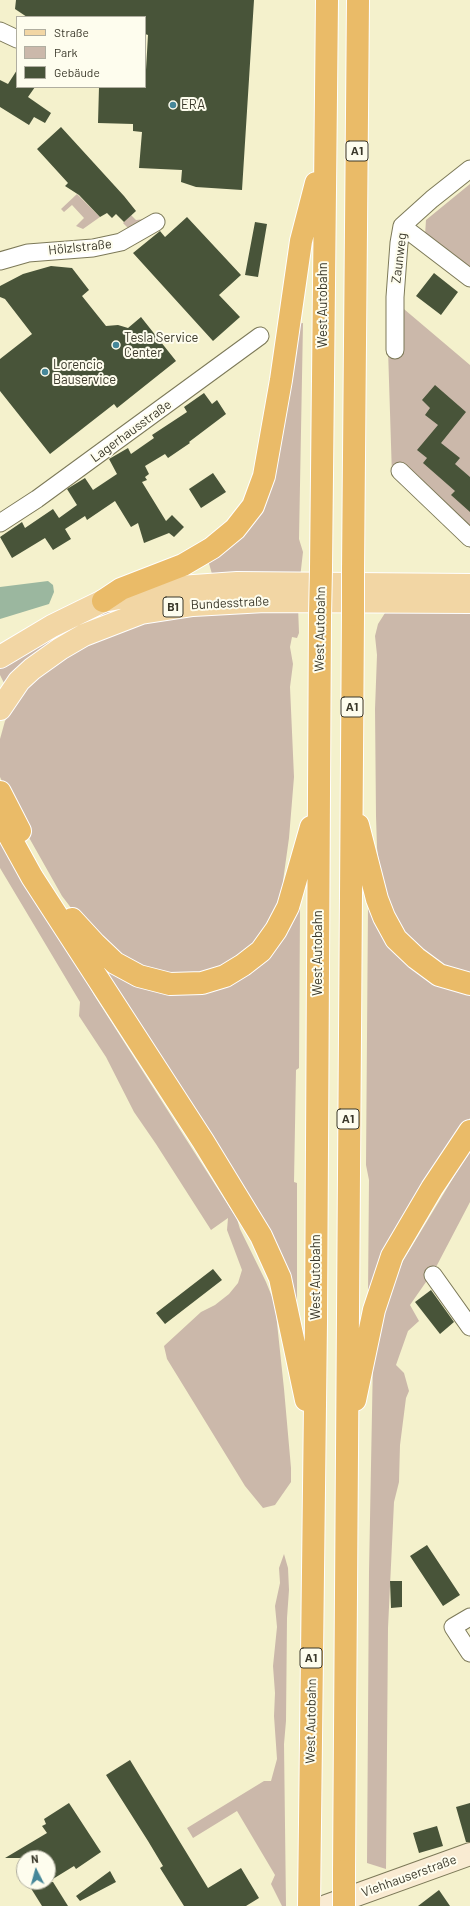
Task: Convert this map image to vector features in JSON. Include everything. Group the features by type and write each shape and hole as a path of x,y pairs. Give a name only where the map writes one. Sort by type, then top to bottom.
{"highway":[{"name":"West Autobahn","path":"308,1906 314,1437 324,153 327,0"},
{"name":"A1","path":"344,1906 346,1439 353,615 352,570 358,0"},
{"path":"103,601 121,589 183,565 212,548 235,530 252,506 264,476 281,380 301,241 324,153"},
{"path":"0,792 20,831 74,922 115,963 139,976 170,984 202,983 225,976 243,965 261,951 276,930 288,906 318,799"},
{"path":"351,799 377,899 384,917 396,939 416,958 439,975 470,984"},
{"path":"0,819 32,877 203,1141 262,1236 280,1278 314,1437"},
{"path":"346,1439 374,1310 392,1256 432,1188 470,1131"}],"main road":[{"name":"Bundesstraße","path":"0,657 52,626 103,601 180,587 237,584 470,585"},
{"name":"Bundesstraße","path":"0,709 20,681 32,669 60,649 84,635 141,614 194,605 265,601 470,602"}],"street":[{"path":"0,31 16,39"},
{"path":"402,226 432,199 470,169"},
{"name":"Hölzlstraße","path":"0,261 28,253 93,248 121,242 156,222"},
{"name":"Zaunweg","path":"395,350 395,297 399,243 402,226 470,278"},
{"name":"Lagerhausstraße","path":"0,523 37,499 260,336"},
{"path":"400,471 470,538"},
{"path":"433,1275 470,1326"},
{"path":"470,1617 453,1627 470,1653"},
{"name":"Viehhauserstraße","path":"326,1906 470,1854"}],"green space":[{"path":"470,184 470,269 425,235 426,220"},
{"path":"77,194 100,217 83,229 76,226 84,218 72,205 64,212 61,209"},
{"path":"131,215 136,220 145,219 130,230 123,223"},
{"path":"398,304 470,365 470,548 392,476 388,349"},
{"path":"303,323 299,539 303,552 300,578 218,579 212,574 208,560 242,533 296,324"},
{"path":"190,596 5,685 0,675 0,668 38,645 111,608"},
{"path":"298,606 299,633 297,638 292,637 290,647 293,664 290,687 294,777 289,838 283,881 286,884 268,933 220,972 175,976 131,964 78,917 62,896 27,834 0,777 0,739 5,721 16,702 34,678 61,659 108,636 141,624 181,615"},
{"path":"396,610 470,611 470,977 440,966 402,932 382,886 377,848 376,816 375,709 377,655 375,636 378,624 385,613"},
{"path":"0,832 92,981 88,984 94,995 237,1219 240,1229 275,1304 284,1389 291,1482 275,1505 263,1508 245,1486 167,1359 164,1346 201,1312 215,1305 229,1294 238,1283 242,1270 227,1230 228,1218 211,1230 134,1112 106,1057 79,1016 80,1002 0,868"},
{"path":"298,903 300,907 299,1068 296,1070 294,1182 297,1183 297,1300 294,1299 98,961 215,988"},
{"path":"369,904 470,991 470,1118 436,1171 368,1294 369,1180 366,1165"},
{"path":"470,1150 470,1202 435,1269 410,1305 419,1321 408,1331 396,1365 404,1373 409,1391 406,1398 400,1445 399,1482 394,1502 388,1628 386,1869 367,1863 369,1572 373,1359 383,1308 403,1261"},
{"path":"284,1554 288,1568 289,1590 287,1618 286,1721 284,1744 286,1906 282,1906 271,1884 275,1875 237,1811 193,1838 187,1828 264,1781 271,1781 277,1759 273,1666 277,1627 275,1606 280,1583 279,1568"}],"shaded area":[{"path":"48,581 53,585 54,592 49,604 0,619 0,587"}],"building":[{"name":"ERA","path":"16,0 254,0 242,190 196,187 181,182 182,170 139,168 142,132 133,131 133,124 98,123 99,88 146,88 148,35 146,34 146,16 26,16 15,9"},
{"path":"16,72 16,88 34,88 28,97 51,113 45,123 34,117 29,125 0,107 0,80 8,84"},
{"path":"61,127 136,211 124,222 116,214 112,218 107,213 100,217 79,195 65,186 68,183 37,149"},
{"path":"187,217 241,275 219,295 240,317 213,341 133,253 160,231 165,237"},
{"path":"255,222 267,224 258,277 245,275"},
{"path":"51,266 72,268 89,290 82,296 106,326 118,325 128,328 141,317 176,361 117,408 114,404 50,454 0,391 0,359 32,334 5,299 0,297 0,286 23,274"},
{"path":"434,273 458,292 441,315 416,296"},
{"path":"435,385 466,412 441,443 460,458 455,464 470,477 470,512 451,495 455,491 423,463 427,458 417,450 438,425 425,415 430,408 422,400"},
{"path":"204,393 212,404 217,400 226,414 189,442 190,443 168,458 165,454 145,466 149,474 145,477 147,480 142,482 166,521 172,515 184,527 174,537 169,533 144,543 138,523 131,527 115,501 87,520 85,516 65,529 71,539 53,550 45,538 12,558 0,537 22,522 25,528 53,509 59,518 77,505 67,489 85,478 93,490 117,474 109,459 128,448 131,454 154,438 152,435 187,412 184,407"},
{"path":"213,473 226,492 201,508 189,489"},
{"path":"213,1269 222,1280 165,1324 156,1313"},
{"path":"431,1290 454,1322 440,1334 415,1302"},
{"path":"427,1545 460,1595 443,1606 410,1556"},
{"path":"390,1581 402,1581 402,1607 391,1608"},
{"path":"130,1760 208,1888 241,1868 259,1898 246,1906 184,1906 160,1868 163,1866 106,1775"},
{"path":"69,1803 101,1852 76,1869 74,1866 56,1877 56,1850 18,1850 47,1833 42,1826 46,1824 44,1819"},
{"path":"470,1803 470,1842 466,1842 456,1807"},
{"path":"437,1826 443,1846 419,1853 413,1833"},
{"path":"16,1851 16,1858 5,1858"},
{"path":"110,1871 116,1882 80,1901 76,1896"},
{"path":"56,1887 68,1906 42,1906 32,1890 56,1890"},
{"path":"439,1890 450,1906 418,1906"}],"place":[{"name":"ERA","path":"173,105"},
{"name":"Tesla Service Center","path":"116,345"},
{"name":"Lorencic Bauservice","path":"45,372"}]}
